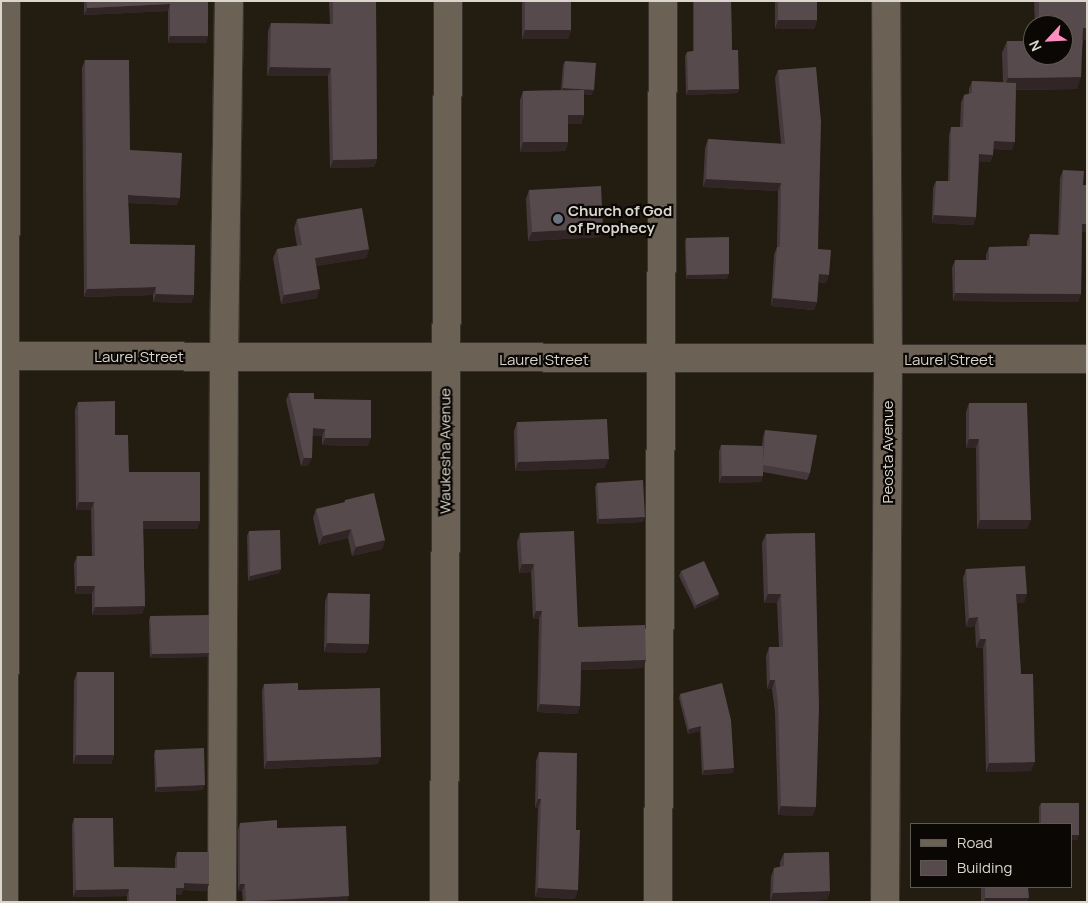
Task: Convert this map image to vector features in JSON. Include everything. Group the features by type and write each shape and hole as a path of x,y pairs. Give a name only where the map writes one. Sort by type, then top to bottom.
{"street":[{"path":"4,902 6,1"},
{"path":"222,902 224,358 229,1"},
{"name":"Waukesha Avenue","path":"444,902 448,1"},
{"path":"658,902 663,1"},
{"name":"Peosta Avenue","path":"885,902 888,361 886,1"},
{"name":"Laurel Street","path":"4,356 446,360 888,361 1087,359"}],"building":[{"path":"87,1 208,1 208,36 170,36 170,4 87,8"},
{"path":"333,1 376,1 377,159 333,160 331,68 270,67 271,23 333,24"},
{"path":"525,1 571,1 571,30 525,30"},
{"path":"694,1 731,1 732,50 738,50 739,89 688,90 687,52 694,51"},
{"path":"778,1 817,1 817,20 778,20"},
{"path":"1039,1 1087,1 1087,28 1083,28 1081,77 1008,78 1007,41 1023,41 1023,65 1073,65 1073,15 1039,15"},
{"path":"85,60 129,60 130,150 182,153 180,198 128,195 130,244 195,245 194,295 156,294 156,287 87,289"},
{"path":"565,61 596,63 594,90 563,88"},
{"path":"816,67 821,121 818,249 831,250 829,275 819,274 817,302 773,298 777,247 780,247 781,183 706,179 708,139 785,144 778,70"},
{"path":"972,81 1016,83 1015,142 994,141 993,155 979,154 976,217 934,215 936,181 950,181 951,127 963,127 964,95 972,93"},
{"path":"584,90 584,115 568,115 568,142 523,142 523,91"},
{"path":"1063,170 1084,171 1083,185 1087,185 1087,224 1082,224 1081,294 955,293 955,260 989,260 989,247 1030,246 1030,234 1060,235"},
{"path":"601,186 603,228 532,232 529,190"},
{"path":"362,208 369,249 315,258 320,289 284,295 277,249 302,245 297,219"},
{"path":"729,237 729,274 687,275 686,238"},
{"path":"289,393 314,393 314,399 371,400 371,438 325,438 325,429 313,428 312,458 304,458"},
{"path":"115,401 115,435 128,435 129,472 200,472 200,521 143,521 145,606 95,607 95,586 77,586 77,556 95,556 94,502 79,502 78,402"},
{"path":"969,403 1027,403 1031,520 980,520 979,439 969,439"},
{"path":"607,419 609,459 518,462 517,422"},
{"path":"765,430 817,435 810,473 763,465 763,476 722,476 721,445 763,446 763,464"},
{"path":"643,480 645,517 599,519 597,483"},
{"path":"374,493 385,540 356,547 351,529 323,536 316,509"},
{"path":"280,530 281,569 250,576 249,531"},
{"path":"574,531 578,627 645,625 646,660 581,662 580,706 540,704 542,611 536,611 534,564 522,564 520,533"},
{"path":"815,533 819,707 816,807 781,806 778,703 775,680 770,680 769,647 783,647 781,594 768,594 766,534"},
{"path":"704,561 719,594 696,605 681,571"},
{"path":"1025,566 1027,594 1016,594 1021,674 1033,674 1035,762 989,763 986,639 980,639 978,617 969,618 966,569"},
{"path":"328,593 370,594 369,644 327,643"},
{"path":"209,615 209,653 152,654 150,616"},
{"path":"77,672 114,672 114,755 76,755"},
{"path":"298,683 298,690 380,688 381,757 267,761 264,684"},
{"path":"722,683 731,720 734,768 704,770 701,726 689,729 680,694"},
{"path":"204,748 205,785 157,787 155,750"},
{"path":"539,752 577,753 576,830 580,830 578,890 538,888 541,799 538,799"},
{"path":"1041,803 1079,803 1079,835 1073,835 1073,823 1041,823"},
{"path":"74,818 113,818 114,867 177,868 177,852 209,852 209,884 184,883 184,888 176,888 176,902 129,902 129,889 76,890"},
{"path":"277,820 277,828 346,826 349,896 246,901 245,884 240,884 240,823"},
{"path":"829,852 830,891 773,893 774,868 784,866 784,853"},
{"path":"985,888 1028,888 1029,898 985,898"}],"place":[{"name":"Church of God of Prophecy","path":"558,219"}]}
